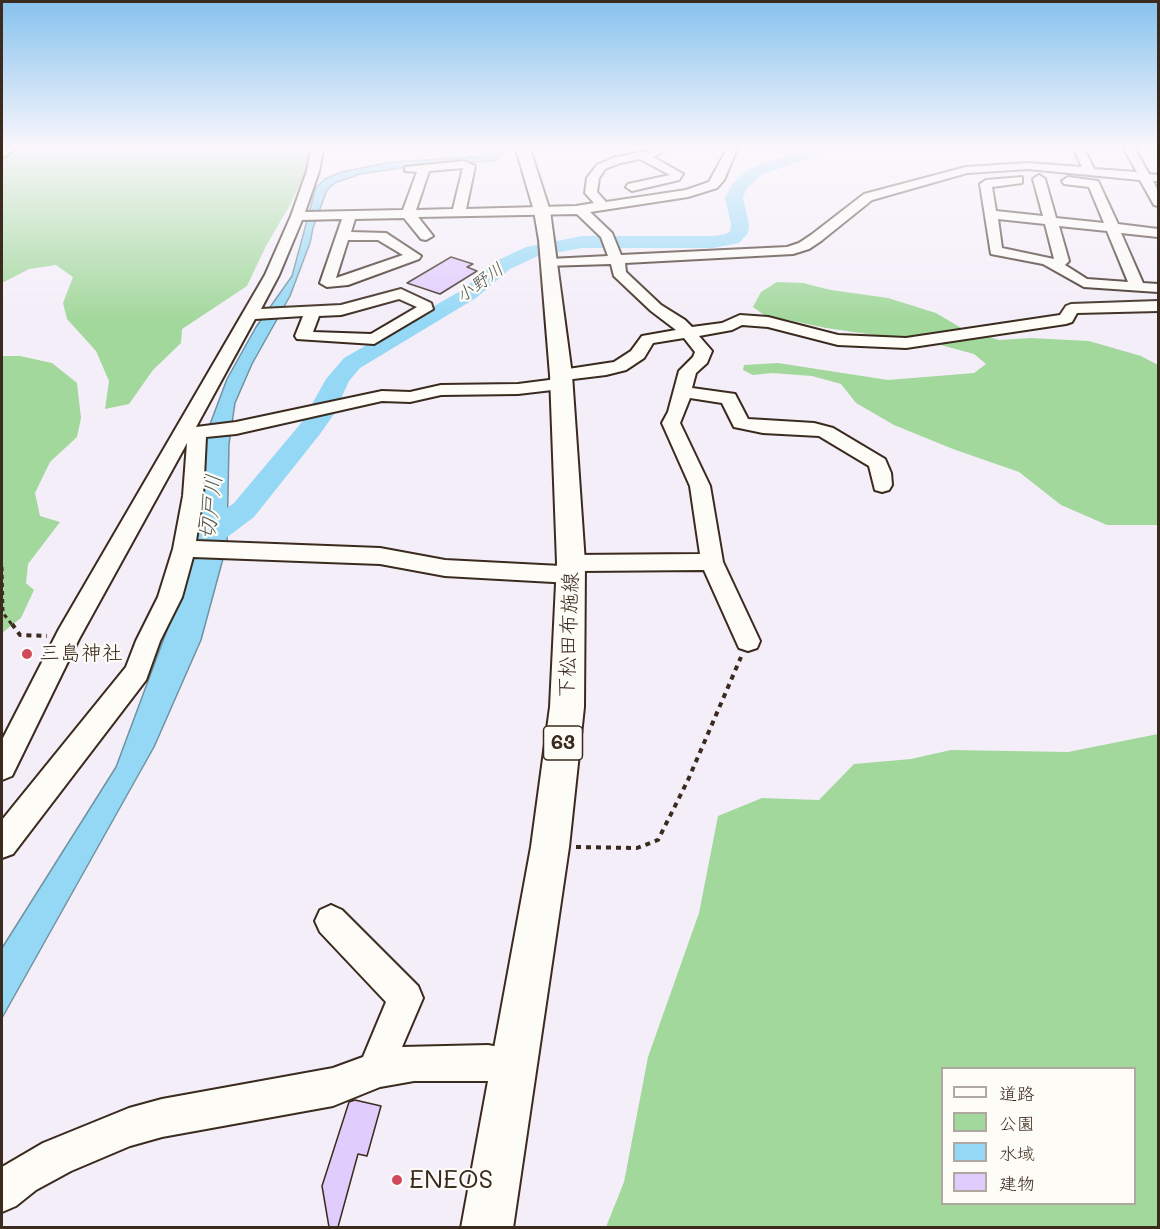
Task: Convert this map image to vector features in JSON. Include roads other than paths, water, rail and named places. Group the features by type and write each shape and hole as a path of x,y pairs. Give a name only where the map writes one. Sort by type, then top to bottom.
{"main road":[{"name":"下松田布施線","path":"487,1227 550,846 567,707 571,569 561,379 549,252 541,206"}],"street":[{"path":"2,767 68,636 194,434 258,314 272,275 303,206"},
{"path":"408,214 411,206"},
{"path":"459,212 460,206"},
{"path":"300,216 542,211 595,206"},
{"path":"549,252 617,260 788,251 810,242 856,206"},
{"path":"990,206 996,251 1047,261 1084,283 1158,288"},
{"path":"1047,206 1062,261 1055,265"},
{"path":"1103,206 1137,285"},
{"path":"580,209 609,240 620,273 656,308 679,322 704,351 701,359 688,371 677,412 671,423 700,486 712,562 748,641"},
{"path":"408,214 426,236"},
{"path":"991,214 1158,233"},
{"path":"343,236 381,236 414,256 344,282 327,283 350,215"},
{"path":"258,314 341,310 401,294 426,306 425,309 374,339 303,336 312,313"},
{"path":"194,434 236,428 382,396 410,397 441,390 518,389 620,366 638,354 643,343 648,339 726,327 740,320 756,320 838,340 906,343 1066,319 1071,309 1158,306"},
{"path":"681,392 729,398 741,423 826,432 878,463 882,485"},
{"path":"2,843 137,672 148,641 170,597 184,549 193,496 194,434"},
{"path":"184,549 380,556 445,568 571,569 712,562"},
{"path":"331,921 406,998 381,1054 380,1069"},
{"path":"2,1192 22,1176 57,1157 129,1127 162,1118 333,1087 380,1069 414,1063 488,1063 515,1068"}],"water":[{"name":"切戸川","path":"311,206 321,206 290,296 252,364 235,403 229,444 227,544 201,640 154,747 2,1018 2,948 116,767 170,622 196,538 204,440 227,379 256,327 292,276"}],"waterway":[{"name":"小野川","path":"211,534 244,510 311,428 321,414 338,379 352,363 469,294 503,265 533,251 582,242 713,242 732,239 739,233 740,224 736,206"}],"place":[{"name":"三島神社","path":"27,654"},
{"name":"ENEOS","path":"397,1180"}]}
